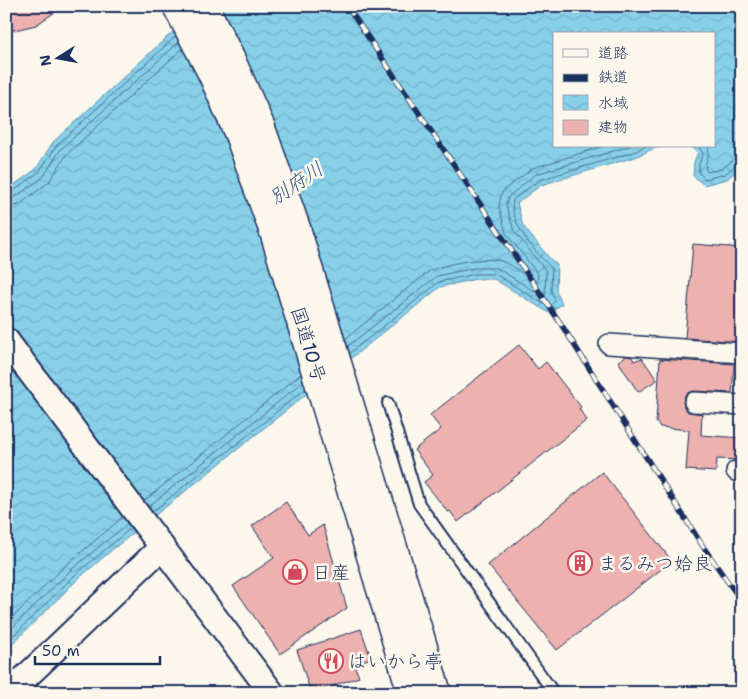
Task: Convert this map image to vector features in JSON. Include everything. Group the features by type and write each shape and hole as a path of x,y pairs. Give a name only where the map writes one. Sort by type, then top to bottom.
{"highway":[{"name":"国道10号","path":"177,6 212,73 240,137 341,413 438,693"},
{"name":"国道10号","path":"204,6 231,60 261,128 296,228 412,693"}],"street":[{"path":"6,340 272,693"},
{"path":"609,344 742,353"},
{"path":"694,402 742,405"},
{"path":"10,693 156,539"}],"lane":[{"path":"388,403 419,504 554,693"}],"water":[{"name":"別府川","path":"201,6 742,6 742,166 727,179 704,185 693,176 694,162 698,152 692,148 716,148 716,32 553,32 553,148 655,148 635,157 541,185 517,203 523,226 557,265 556,290 562,304 549,313 494,279 476,279 440,287 112,550 78,579 6,650 6,191 36,169 53,142"}],"building":[{"path":"6,6 64,6 36,25 6,32"},
{"path":"693,244 742,248 742,342 685,338"},
{"path":"519,345 538,369 546,362 581,407 579,409 587,420 458,522 424,482 433,475 414,450 441,429 430,415"},
{"path":"626,356 632,357 634,361 642,358 657,380 638,392 618,361"},
{"path":"660,359 734,364 732,393 694,391 685,395 683,402 688,412 702,414 701,435 742,438 742,460 717,459 716,472 686,470 689,430 660,427 656,422"},
{"name":"まるみつ姶良","path":"602,472 672,561 557,650 488,565"},
{"name":"日産","path":"286,502 308,535 323,525 347,608 280,654 233,586 274,558 252,526"},
{"name":"はいから亭","path":"361,629 371,658 354,664 359,677 311,693 297,650"}],"railway":[{"path":"347,6 559,321 704,548 742,602"}],"place":[{"name":"まるみつ姶良","path":"580,563"},
{"name":"日産","path":"295,572"},
{"name":"はいから亭","path":"331,661"}]}
